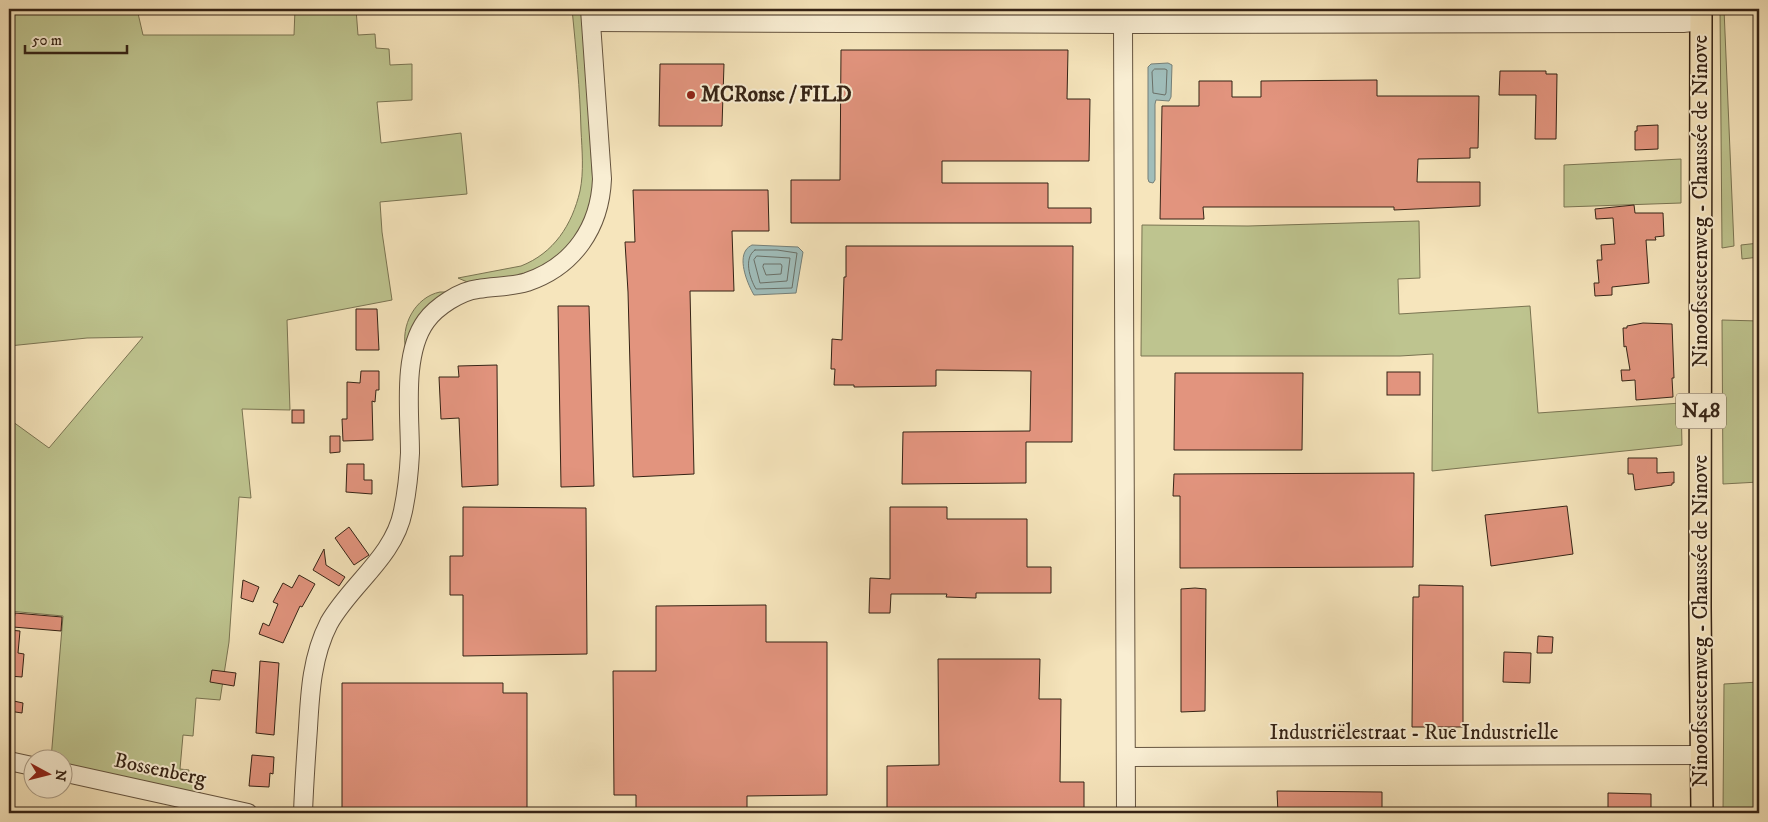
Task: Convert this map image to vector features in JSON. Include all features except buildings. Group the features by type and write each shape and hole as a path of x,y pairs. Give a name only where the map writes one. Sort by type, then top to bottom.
{"main road":[{"name":"Ninoofsesteenweg - Chaussée de Ninove","path":"1701,15 1700,608 1702,813"}],"street":[{"path":"303,813 308,719 315,657 325,631 340,605 376,564 394,537 400,524 409,468 410,370 416,343 424,323 430,315 445,304 469,291 527,282 561,264 588,234 597,212 602,179 590,15 1123,24 1683,23 1701,15"},
{"path":"1123,24 1126,813"},
{"name":"Industriëlestraat - Rue Industrielle","path":"1127,757 1702,755"},
{"path":"9,762 22,764"},
{"name":"Bossenberg","path":"72,774 248,813"}],"green space":[{"path":"9,9 137,9 143,35 294,35 295,9 356,9 358,35 375,34 376,48 389,49 390,65 412,64 412,100 377,102 381,143 461,133 467,194 380,202 382,232 392,300 287,320 290,410 242,409 251,498 239,497 229,642 220,700 196,698 193,736 183,735 180,769 189,770 188,776 202,778 199,799 72,771 72,750 52,750 63,616 9,611 9,419 49,448 143,337 87,338 9,346"},
{"path":"572,9 583,9 593,185 592,205 575,241 546,266 513,278 472,284 458,278 521,266 543,254 552,246 567,226 577,203 582,176 582,161 579,85"},
{"path":"1720,9 1724,9 1734,246 1722,248"},
{"path":"1681,159 1681,203 1564,207 1564,165"},
{"path":"1419,221 1420,278 1398,279 1399,314 1530,306 1538,413 1681,403 1682,445 1432,471 1433,354 1400,356 1141,356 1142,225 1248,226"},
{"path":"1759,243 1759,257 1742,259 1741,245"},
{"path":"440,292 451,292 406,350 405,332 411,314 423,300"},
{"path":"1722,320 1759,321 1759,482 1723,484"},
{"path":"1759,682 1759,813 1723,813 1724,684"}],"water":[{"path":"1168,63 1172,65 1171,97 1169,101 1156,100 1155,104 1155,180 1153,183 1149,182 1148,179 1148,67 1151,64"},
{"path":"752,245 798,247 803,252 796,293 754,295 743,266 746,250"}],"place":[{"name":"MCRonse / FILD","path":"691,95"}]}
